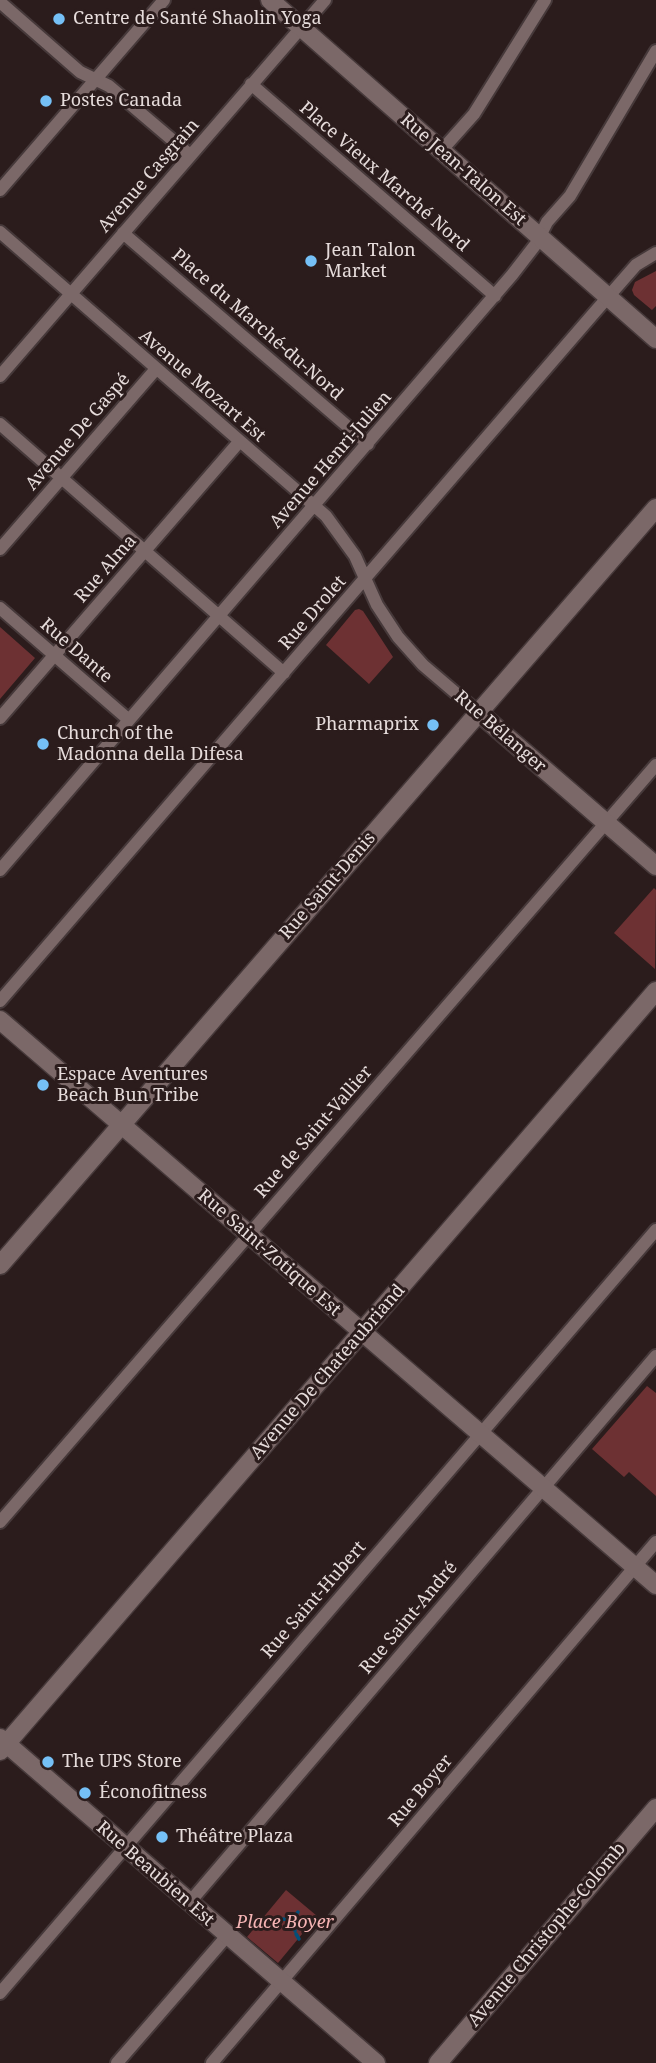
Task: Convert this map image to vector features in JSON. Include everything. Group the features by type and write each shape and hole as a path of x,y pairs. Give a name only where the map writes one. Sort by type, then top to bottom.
{"street":[{"path":"0,190 164,0"},
{"name":"Rue Jean-Talon Est","path":"270,0 656,340"},
{"name":"Avenue Casgrain","path":"0,376 325,0"},
{"path":"441,151 474,114 545,0"},
{"path":"0,2 80,72 109,86 190,155"},
{"name":"Avenue Henri-Julien","path":"0,870 495,296 547,222 575,188 656,51"},
{"name":"Place Vieux Marché Nord","path":"251,85 495,296"},
{"name":"Avenue Mozart Est","path":"0,232 326,516 347,542 366,579"},
{"name":"Place du Marché-du-Nord","path":"123,233 368,444"},
{"name":"Rue Drolet","path":"0,1001 636,265 656,253"},
{"name":"Avenue De Gaspé","path":"0,549 156,369"},
{"path":"0,424 284,673"},
{"name":"Rue Alma","path":"0,718 239,442"},
{"name":"Rue Saint-Denis","path":"0,1265 656,508"},
{"name":"Rue Bélanger","path":"366,579 381,612 407,649 656,866"},
{"name":"Rue Dante","path":"0,608 130,720"},
{"name":"Rue de Saint-Vallier","path":"0,1522 656,765"},
{"name":"Avenue De Chateaubriand","path":"2,1745 656,991"},
{"name":"Rue Saint-Zotique Est","path":"0,1020 656,1586"},
{"name":"Rue Saint-Hubert","path":"0,1993 656,1230"},
{"name":"Rue Saint-André","path":"189,1903 656,1356"},
{"name":"Rue Boyer","path":"212,2063 656,1542"},
{"name":"Rue Beaubien Est","path":"2,1745 376,2063"},
{"name":"Avenue Christophe-Colomb","path":"438,2063 656,1808"},
{"path":"117,2063 227,1936"}],"green space":[{"path":"656,271 656,306 652,310 634,295 632,290 635,282"},
{"path":"355,610 363,611 393,657 369,684 326,645"},
{"path":"0,627 35,658 0,699"},
{"path":"654,888 656,890 655,969 614,933"},
{"path":"647,1386 656,1393 656,1496 629,1472 624,1477 592,1449"},
{"name":"Place Boyer","path":"286,1890 317,1916 278,1963 247,1937"}],"waterway":[{"path":"295,1931 294,1917 298,1912"},
{"path":"274,1923 282,1919 294,1920"},
{"path":"296,1934 299,1939"}],"place":[{"name":"Centre de Santé Shaolin Yoga","path":"59,19"},
{"name":"Postes Canada","path":"46,101"},
{"name":"Jean Talon Market","path":"311,261"},
{"name":"Pharmaprix","path":"433,725"},
{"name":"Church of the Madonna della Difesa","path":"43,744"},
{"name":"Espace Aventures Beach Bun Tribe","path":"43,1085"},
{"name":"The UPS Store","path":"48,1762"},
{"name":"Éconofitness","path":"85,1793"},
{"name":"Théâtre Plaza","path":"162,1837"}]}
